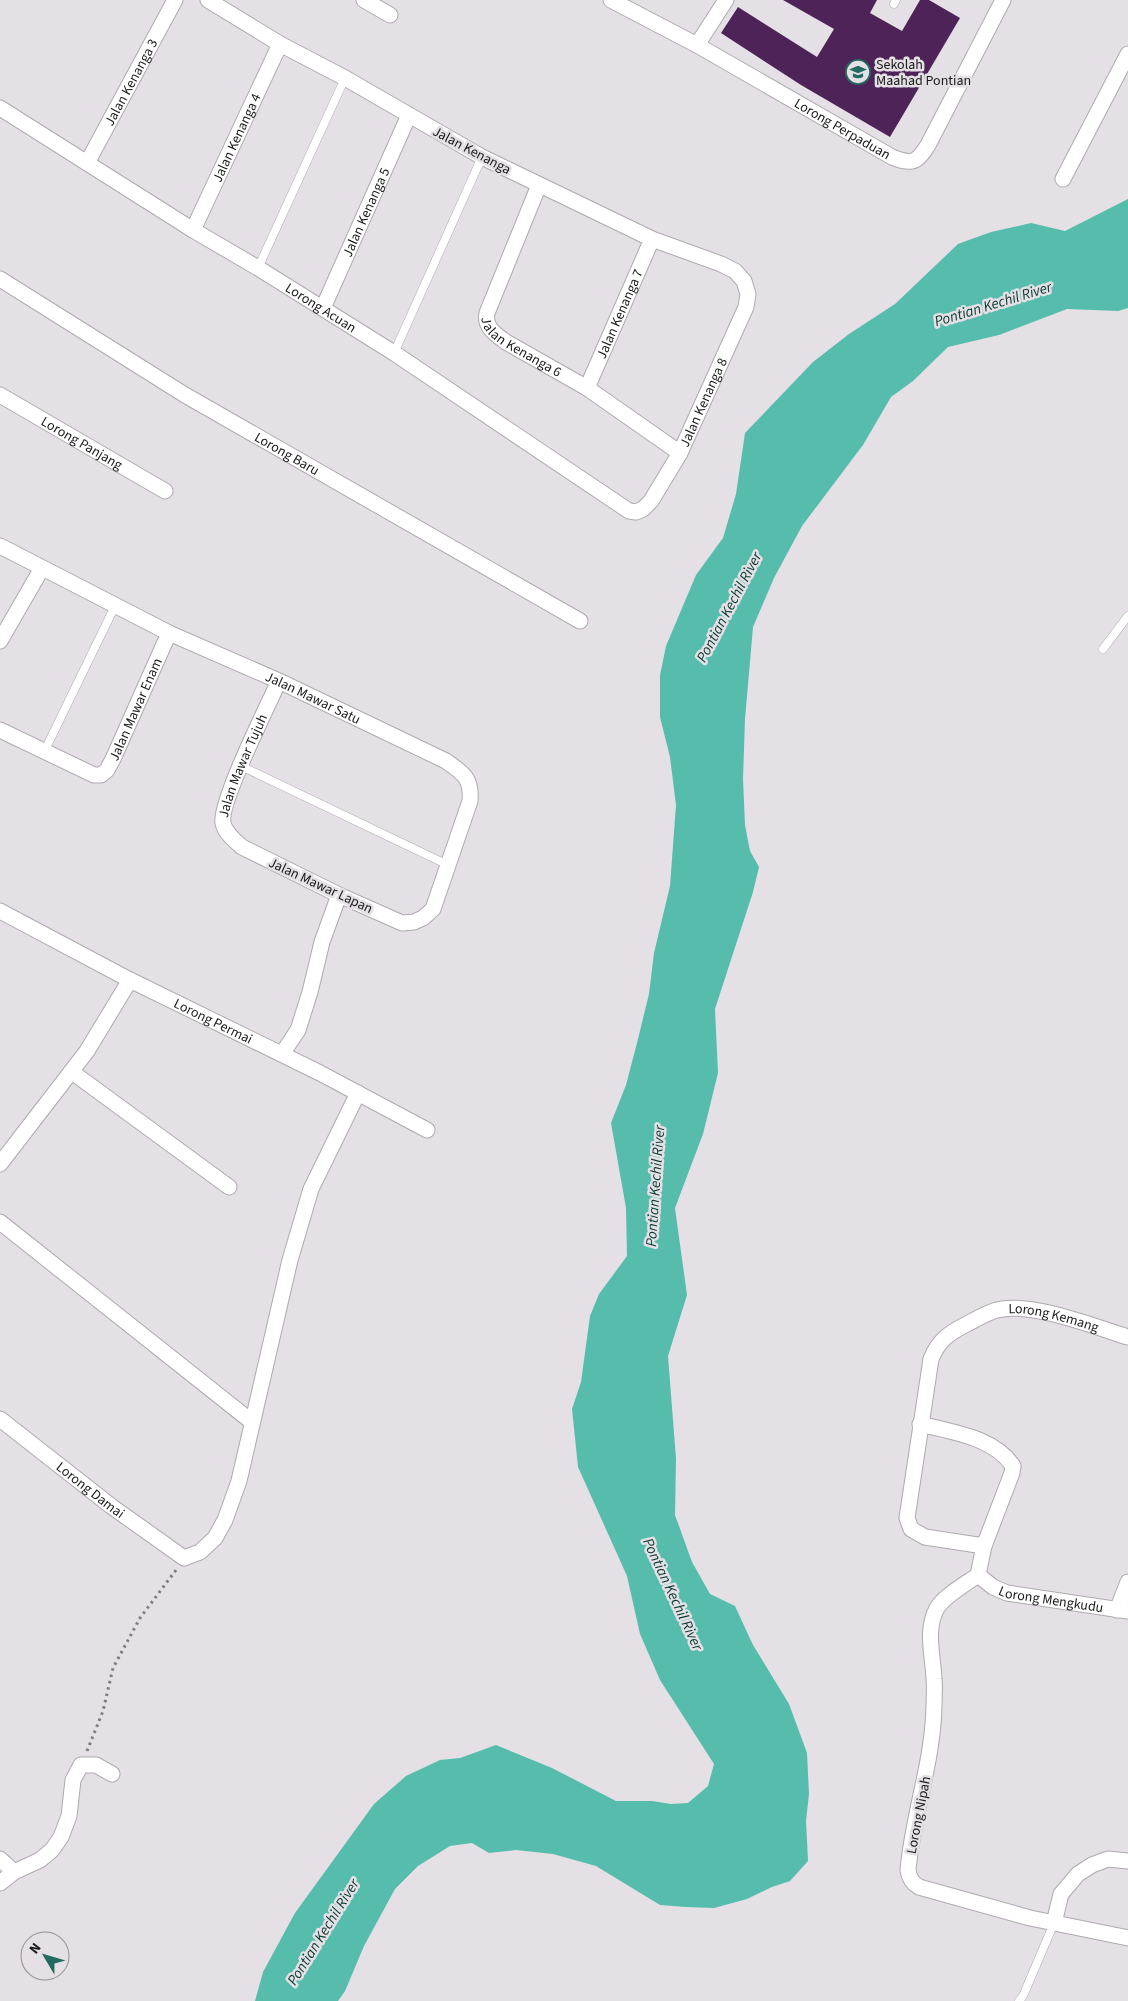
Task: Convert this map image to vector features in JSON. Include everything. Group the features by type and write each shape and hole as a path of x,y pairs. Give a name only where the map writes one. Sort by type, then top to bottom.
{"street":[{"name":"Jalan Kenanga 3","path":"87,163 175,0"},
{"name":"Jalan Kenanga","path":"208,0 280,44 345,78 482,157 652,240 721,264 735,271 744,281"},
{"path":"364,0 390,15"},
{"name":"Lorong Perpaduan","path":"611,0 696,45 892,156 903,161 912,162 920,157 928,145 1003,0"},
{"path":"696,45 726,0"},
{"name":"Jalan Kenanga 4","path":"193,230 280,44"},
{"path":"1063,179 1128,54"},
{"name":"Lorong Acuan","path":"0,108 193,230 258,268 394,353 622,506 636,512"},
{"name":"Jalan Kenanga 5","path":"323,308 408,114"},
{"name":"Jalan Kenanga 6","path":"539,185 486,320 494,334 587,388 680,453"},
{"name":"Jalan Kenanga 7","path":"587,388 652,240"},
{"name":"Lorong Baru","path":"0,279 185,395 580,621"},
{"name":"Jalan Kenanga 8","path":"636,512 643,509 651,501 680,453 746,307 748,294 744,281"},
{"name":"Lorong Panjang","path":"0,394 165,491"},
{"name":"Jalan Mawar Satu","path":"0,546 169,634 278,681 446,761 460,770 468,780 471,789 470,801 433,909 424,918 414,922 402,923"},
{"path":"0,641 42,568"},
{"name":"Jalan Mawar Enam","path":"44,752 94,775 101,775 107,770 169,634"},
{"name":"Jalan Mawar Tujuh","path":"242,847 230,836 223,824 223,813 278,681"},
{"path":"0,730 44,752"},
{"name":"Jalan Mawar Lapan","path":"242,847 339,895 402,923"},
{"path":"282,1054 298,1030 310,992 322,942 339,895"},
{"name":"Lorong Permai","path":"0,911 130,980 282,1054 427,1130"},
{"path":"0,1164 72,1072 130,980"},
{"path":"72,1072 229,1187"},
{"path":"184,1558 200,1552 215,1538 225,1520 239,1481 290,1260 311,1189 358,1093"},
{"path":"0,1222 252,1422"},
{"name":"Lorong Kemang","path":"984,1546 924,1537 916,1533 908,1524 906,1518 931,1359 936,1348 951,1332 996,1310 1006,1308 1038,1311 1128,1337"},
{"name":"Lorong Damai","path":"0,1419 111,1506 184,1558"},
{"path":"920,1424 978,1440 1004,1455 1013,1466 984,1546 978,1575"},
{"name":"Lorong Mengkudu","path":"978,1575 993,1588 1007,1593 1122,1611"},
{"name":"Lorong Nipah","path":"978,1575 943,1601 937,1608 933,1623 930,1641 934,1678 933,1724 930,1758 912,1831 908,1870 911,1881 919,1887 1054,1923 1128,1938"},
{"path":"1122,1611 1128,1582"},
{"path":"0,1883 14,1872 40,1860 52,1850 61,1837 69,1816 73,1780 82,1765 96,1765 112,1774"},
{"path":"0,1859 14,1872"},
{"path":"1054,1923 1062,1894 1078,1874 1092,1865 1108,1859 1128,1862"}],"lane":[{"path":"258,268 345,78"},
{"path":"394,353 482,157"},
{"path":"44,752 115,606"},
{"path":"1103,649 1128,616"},
{"path":"241,766 448,865"},
{"path":"1018,2001 1023,1996 1054,1923"}],"path":[{"path":"82,1765 103,1711 112,1668 140,1618 172,1577 184,1558"}],"water":[{"name":"Pontian Kechil River","path":"1128,199 1128,308 1118,311 1067,309 999,335 948,347 913,381 891,397 863,445 802,526 774,578 753,627 745,719 743,779 745,825 750,851 759,867 753,892 715,1009 718,1073 703,1134 675,1208 687,1295 668,1356 676,1459 675,1515 692,1562 710,1594 735,1606 753,1645 789,1704 807,1753 809,1794 806,1821 808,1861 790,1881 747,1899 714,1908 686,1907 660,1905 596,1866 553,1854 516,1850 489,1853 472,1843 450,1846 418,1866 395,1889 364,1946 345,1991 338,2001 255,2001 263,1972 295,1913 374,1804 406,1776 440,1760 460,1758 496,1745 552,1768 616,1801 688,1803 708,1786 714,1764 660,1680 640,1634 627,1576 578,1467 572,1409 581,1382 590,1316 599,1294 627,1256 626,1208 611,1123 626,1085 637,1043 649,994 654,953 670,886 676,805 670,757 660,717 660,675 666,646 696,575 723,538 736,494 745,433 813,362 849,334 895,304 958,244 991,232 1031,223 1065,231"}],"building":[{"name":"Sekolah Maahad Pontian","path":"783,0 877,0 870,13 902,31 920,0 929,0 960,18 890,137 801,85 721,33 738,7 817,57 834,29"}],"place":[{"name":"Sekolah Maahad Pontian","path":"858,72"}]}
